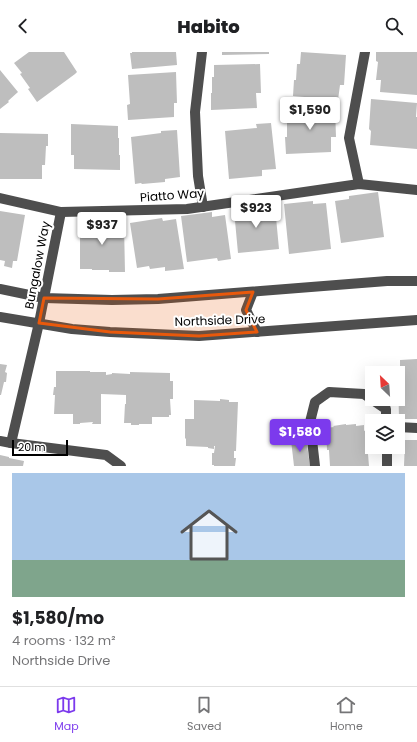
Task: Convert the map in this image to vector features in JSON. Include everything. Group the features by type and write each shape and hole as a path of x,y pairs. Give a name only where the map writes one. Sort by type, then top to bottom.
{"street":[{"path":"202,52 195,112 198,176 203,206"},
{"path":"359,184 349,138 365,52"},
{"name":"Piatto Way","path":"0,198 61,212 187,209 359,184 417,190"},
{"name":"Bungalow Way","path":"11,443 39,323 61,212"},
{"name":"Northside Drive","path":"0,289 44,298 112,300 158,299 387,281 417,281"},
{"path":"253,292 246,310 257,332"},
{"name":"Northside Drive","path":"0,317 72,329 199,336 417,320"},
{"path":"315,466 310,422 315,402 330,392 364,394 386,409 386,414"},
{"path":"405,427 417,428"},
{"path":"0,441 106,455 121,466"},
{"path":"387,454 387,466"}],"highlighted area":[{"path":"253,292 246,310 257,332 199,336 110,332 39,323 44,298 158,299"}],"building":[{"path":"29,52 64,52 77,72 37,102 28,89 30,88 20,74 22,73 14,63"},
{"path":"176,52 177,65 132,69 130,53"},
{"path":"222,52 269,52 269,54 222,55"},
{"path":"301,52 346,55 344,85 340,85 338,100 293,96 294,80 296,80 297,64 300,64"},
{"path":"376,52 417,52 417,95 380,92 381,80 376,80 378,62 376,61"},
{"path":"260,64 261,93 256,93 257,108 211,110 214,65"},
{"path":"0,70 18,92 0,109"},
{"path":"176,72 177,103 174,103 174,117 128,120 127,105 130,104 128,75"},
{"path":"371,99 417,103 417,149 370,145 371,131 369,129"},
{"path":"335,108 336,137 331,137 331,152 286,154 285,137 287,137 289,109"},
{"path":"271,123 276,169 262,170 262,176 229,179 225,131 257,128 256,124"},
{"path":"71,124 118,126 120,170 74,169 74,155 71,155"},
{"path":"177,130 180,177 165,179 165,182 135,184 131,137 161,133 161,131"},
{"path":"0,133 48,134 45,165 42,165 42,179 0,179"},
{"path":"378,192 384,237 341,243 335,201 349,199 349,196"},
{"path":"313,201 313,204 326,203 331,249 289,254 284,204"},
{"path":"263,203 262,209 275,207 279,249 238,253 234,210 240,209 241,206"},
{"path":"0,211 25,215 17,261 13,261 12,268 4,266 5,261 0,260"},
{"path":"212,212 212,217 225,215 231,259 218,261 217,258 187,262 181,216"},
{"path":"162,218 163,221 176,219 184,269 165,271 165,267 150,269 149,266 137,268 130,223"},
{"path":"91,220 91,222 110,221 110,225 124,225 125,272 80,269 80,221"},
{"path":"417,359 417,419 405,419 405,414 399,414 399,406 405,406 405,366 400,366 400,360"},
{"path":"0,364 7,365 5,372 7,373 6,382 4,382 1,395 0,395"},
{"path":"56,371 106,372 106,375 112,373 130,374 130,372 170,373 170,381 173,381 173,399 170,399 171,415 169,415 169,417 152,417 152,424 131,425 131,423 124,423 126,395 101,394 101,424 92,424 93,422 73,424 73,414 54,414 55,395 53,395 54,387 56,387"},
{"path":"220,399 229,400 229,402 238,402 236,451 234,451 234,458 236,458 235,466 212,465 212,453 214,453 215,446 214,449 208,447 186,446 185,419 194,419 194,400 220,401"},
{"path":"346,424 356,424 356,426 364,425 365,454 368,454 369,466 330,466 329,450 327,450 326,428 334,427 333,426"},
{"path":"306,438 310,466 294,466 291,440"},
{"path":"405,440 417,440 417,466 404,466"},
{"path":"0,455 24,461 23,466 0,466"}]}
